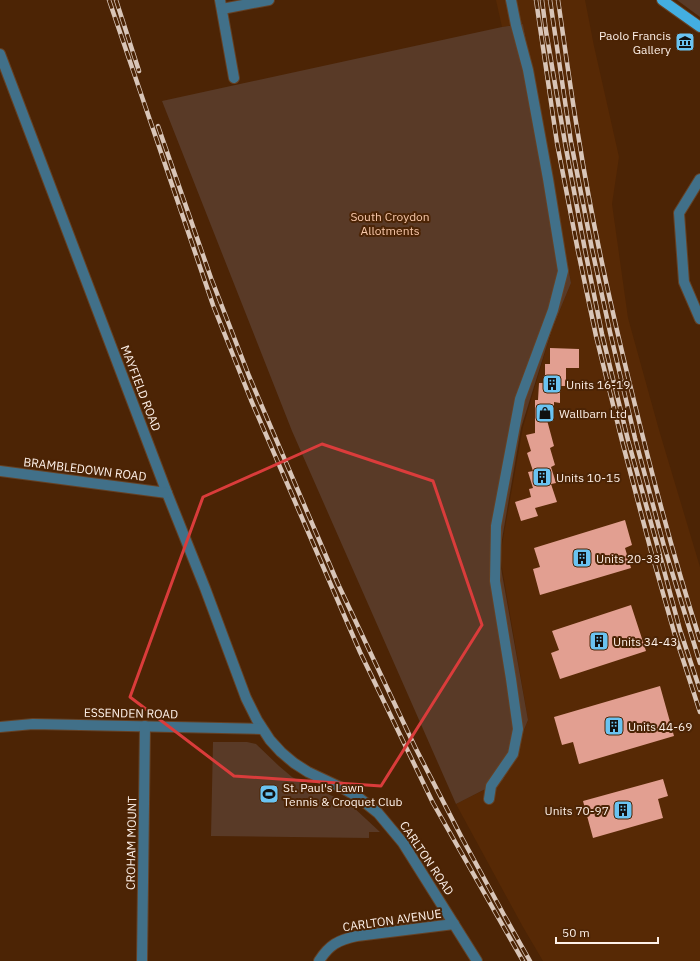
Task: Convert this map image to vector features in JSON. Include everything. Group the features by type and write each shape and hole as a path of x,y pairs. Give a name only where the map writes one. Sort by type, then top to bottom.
{"main road":[{"path":"662,0 700,27"}],"street":[{"path":"234,78 221,5 269,0"},
{"path":"489,799 491,786 513,754 518,729 495,581 496,526 520,399 553,310 563,271 529,77 511,0"},
{"name":"MAYFIELD ROAD","path":"0,54 246,698 256,720 262,729"},
{"path":"700,179 679,213 684,282 700,319"},
{"name":"BRAMBLEDOWN ROAD","path":"0,471 167,493"},
{"name":"ESSENDEN ROAD","path":"0,727 33,724 262,729"},
{"name":"CROHAM MOUNT","path":"142,961 145,726"},
{"name":"CARLTON ROAD","path":"262,729 270,740 294,763 308,772 337,785 358,797 378,813 403,843 477,961"},
{"name":"CARLTON AVENUE","path":"319,961 330,947 336,942 345,939 357,936 454,924"}],"highlighted area":[{"path":"322,444 433,481 482,625 381,786 234,776 130,697 203,497"}],"shaded area":[{"path":"496,0 585,0 619,157 612,204 628,318 659,430 700,567 700,961 543,961 456,804 503,780 528,720 500,556 523,427 552,329 571,283 523,24 502,27"}],"green space":[{"path":"677,0 700,0 700,17"},
{"name":"South Croydon Allotments","path":"523,24 571,283 552,329 521,428 499,557 528,720 503,780 456,804 292,431 162,101 502,27"},
{"name":"St. Paul's Lawn Tennis & Croquet Club","path":"213,742 247,742 256,744 292,777 352,806 380,832 369,832 369,838 211,836"}],"building":[{"path":"550,348 579,349 579,368 566,368 566,386 560,386 560,403 554,402 554,420 547,420 554,446 550,448 555,465 551,467 556,483 551,484 557,502 535,508 538,516 521,521 515,502 531,497 529,489 533,488 528,472 533,471 527,453 531,451 526,435 535,433 535,400 538,400 539,383 545,383 545,364 550,364"},
{"name":"Units 20-33","path":"625,520 632,545 625,548 631,568 540,595 533,569 540,567 534,548"},
{"name":"Units 34-43","path":"631,605 646,651 560,679 551,653 559,650 552,631"},
{"name":"Units 44-69","path":"660,686 674,736 579,764 573,742 562,745 554,717"},
{"name":"Units 70-97","path":"663,779 668,796 658,799 663,818 593,838 583,801"}],"railway":[{"path":"109,0 213,305 251,400 360,652 433,803 523,961"},
{"path":"116,0 139,71"},
{"path":"536,0 557,143 596,336 651,551 674,632 700,712"},
{"path":"542,0 565,143 602,334 628,440 680,630 700,690"},
{"path":"550,0 571,142 610,332 635,438 664,546 700,663"},
{"path":"558,0 573,105 597,240 611,306 657,493 700,640"},
{"path":"158,126 211,278 249,376 338,584 415,747 462,838 530,961"}],"place":[{"name":"Paolo Francis Gallery","path":"685,42"},
{"name":"Units 16-19","path":"552,384"},
{"name":"Wallbarn Ltd","path":"545,413"},
{"name":"Units 10-15","path":"542,477"},
{"name":"Units 20-33","path":"582,558"},
{"name":"Units 34-43","path":"599,641"},
{"name":"Units 44-69","path":"614,726"},
{"name":"St. Paul's Lawn Tennis & Croquet Club","path":"269,794"},
{"name":"Units 70-97","path":"623,810"}]}
